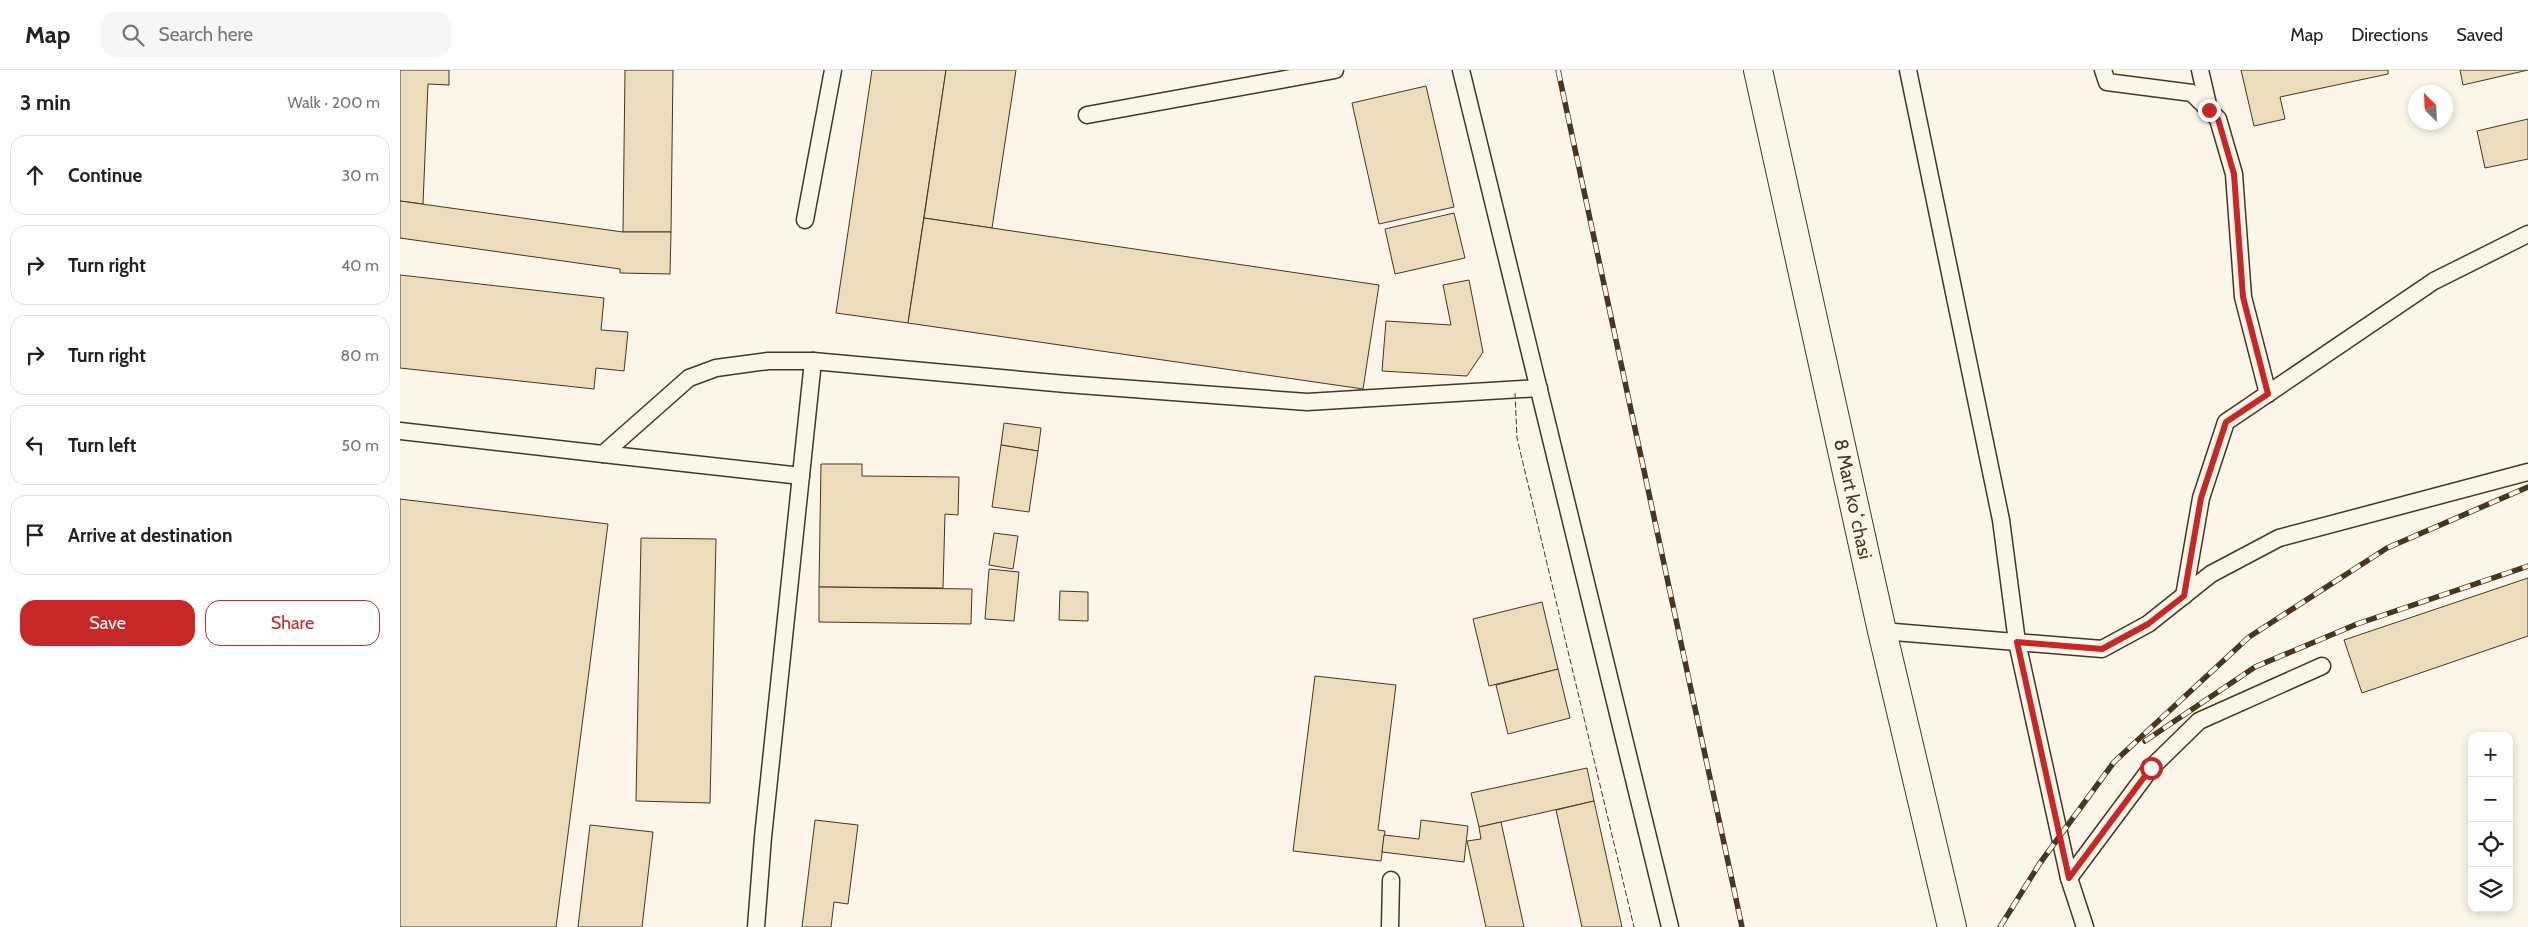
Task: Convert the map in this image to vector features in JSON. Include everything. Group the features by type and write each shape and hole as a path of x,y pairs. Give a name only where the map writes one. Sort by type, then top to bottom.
{"street":[{"name":"8 Mart koʻchasi","path":"1758,70 1882,631 1952,927"}],"lane":[{"path":"805,220 832,70"},
{"path":"1087,115 1335,70"},
{"path":"1461,70 1670,927"},
{"path":"1908,70 2002,520 2017,642 2069,878 2085,927"},
{"path":"2103,70 2107,82 2192,93 2218,119 2234,174 2243,297 2268,394"},
{"path":"2200,70 2209,110"},
{"path":"2184,596 2201,498 2226,422 2434,281 2528,234"},
{"path":"603,454 689,378 725,367 768,361 813,361 1066,384 1307,402 1539,388"},
{"path":"756,927 813,361"},
{"path":"400,431 801,476"},
{"path":"1882,631 2102,649 2148,624 2211,574 2279,538 2528,472"},
{"path":"2069,878 2151,768 2200,721 2322,666"},
{"path":"1390,927 1391,880"}],"building":[{"path":"400,70 449,70 449,85 428,84 423,204 400,201"},
{"path":"625,70 673,70 671,232 623,232"},
{"path":"872,70 946,70 908,323 836,313"},
{"path":"946,70 1016,70 992,228 924,218"},
{"path":"2241,70 2388,70 2388,74 2280,97 2285,119 2254,126"},
{"path":"2460,70 2528,70 2463,85"},
{"path":"1426,86 1454,207 1379,224 1352,103"},
{"path":"2528,119 2528,159 2485,168 2477,131"},
{"path":"400,201 623,232 671,232 670,274 620,273 620,269 400,238"},
{"path":"1454,213 1465,258 1395,274 1385,229"},
{"path":"924,218 1379,285 1363,389 908,323"},
{"path":"400,275 604,298 601,330 628,332 624,371 596,368 594,389 400,368"},
{"path":"1469,280 1483,352 1467,376 1382,371 1386,321 1451,325 1443,285"},
{"path":"1004,423 1041,428 1038,451 1001,445"},
{"path":"1001,445 1038,451 1029,512 992,507"},
{"path":"821,464 862,464 862,476 959,477 958,515 945,514 943,588 819,587"},
{"path":"400,499 608,524 556,927 400,927"},
{"path":"994,533 1018,536 1013,569 989,565"},
{"path":"641,538 716,539 710,803 636,801"},
{"path":"989,569 1019,572 1014,621 985,619"},
{"path":"2528,578 2528,636 2362,693 2344,640"},
{"path":"819,587 972,589 971,624 819,622"},
{"path":"1060,591 1088,592 1088,621 1059,620"},
{"path":"1542,602 1558,669 1489,686 1473,619"},
{"path":"1558,669 1570,718 1508,734 1496,685"},
{"path":"1315,676 1396,685 1378,830 1385,831 1381,861 1293,851"},
{"path":"1587,768 1594,801 1479,827 1471,793"},
{"path":"1594,801 1622,927 1582,927 1556,810"},
{"path":"815,820 858,825 848,904 834,902 831,927 802,927"},
{"path":"1421,820 1468,826 1464,862 1382,852 1384,835 1419,839"},
{"path":"1501,822 1524,927 1486,927 1467,841 1481,839 1479,827"},
{"path":"590,825 653,832 642,927 578,927"}],"railway":[{"path":"1558,70 1742,927"},
{"path":"2000,927 2040,863 2114,762 2249,637 2387,548 2528,487"},
{"path":"2145,741 2255,667 2357,624 2528,566"}],"fence":[{"path":"1515,393 1517,438 1634,927"}],"route":[{"path":"2151,768 2069,878 2017,642 2102,649 2148,624 2184,596 2201,498 2226,422 2268,394 2243,297 2234,174 2218,119 2209,110"}]}
